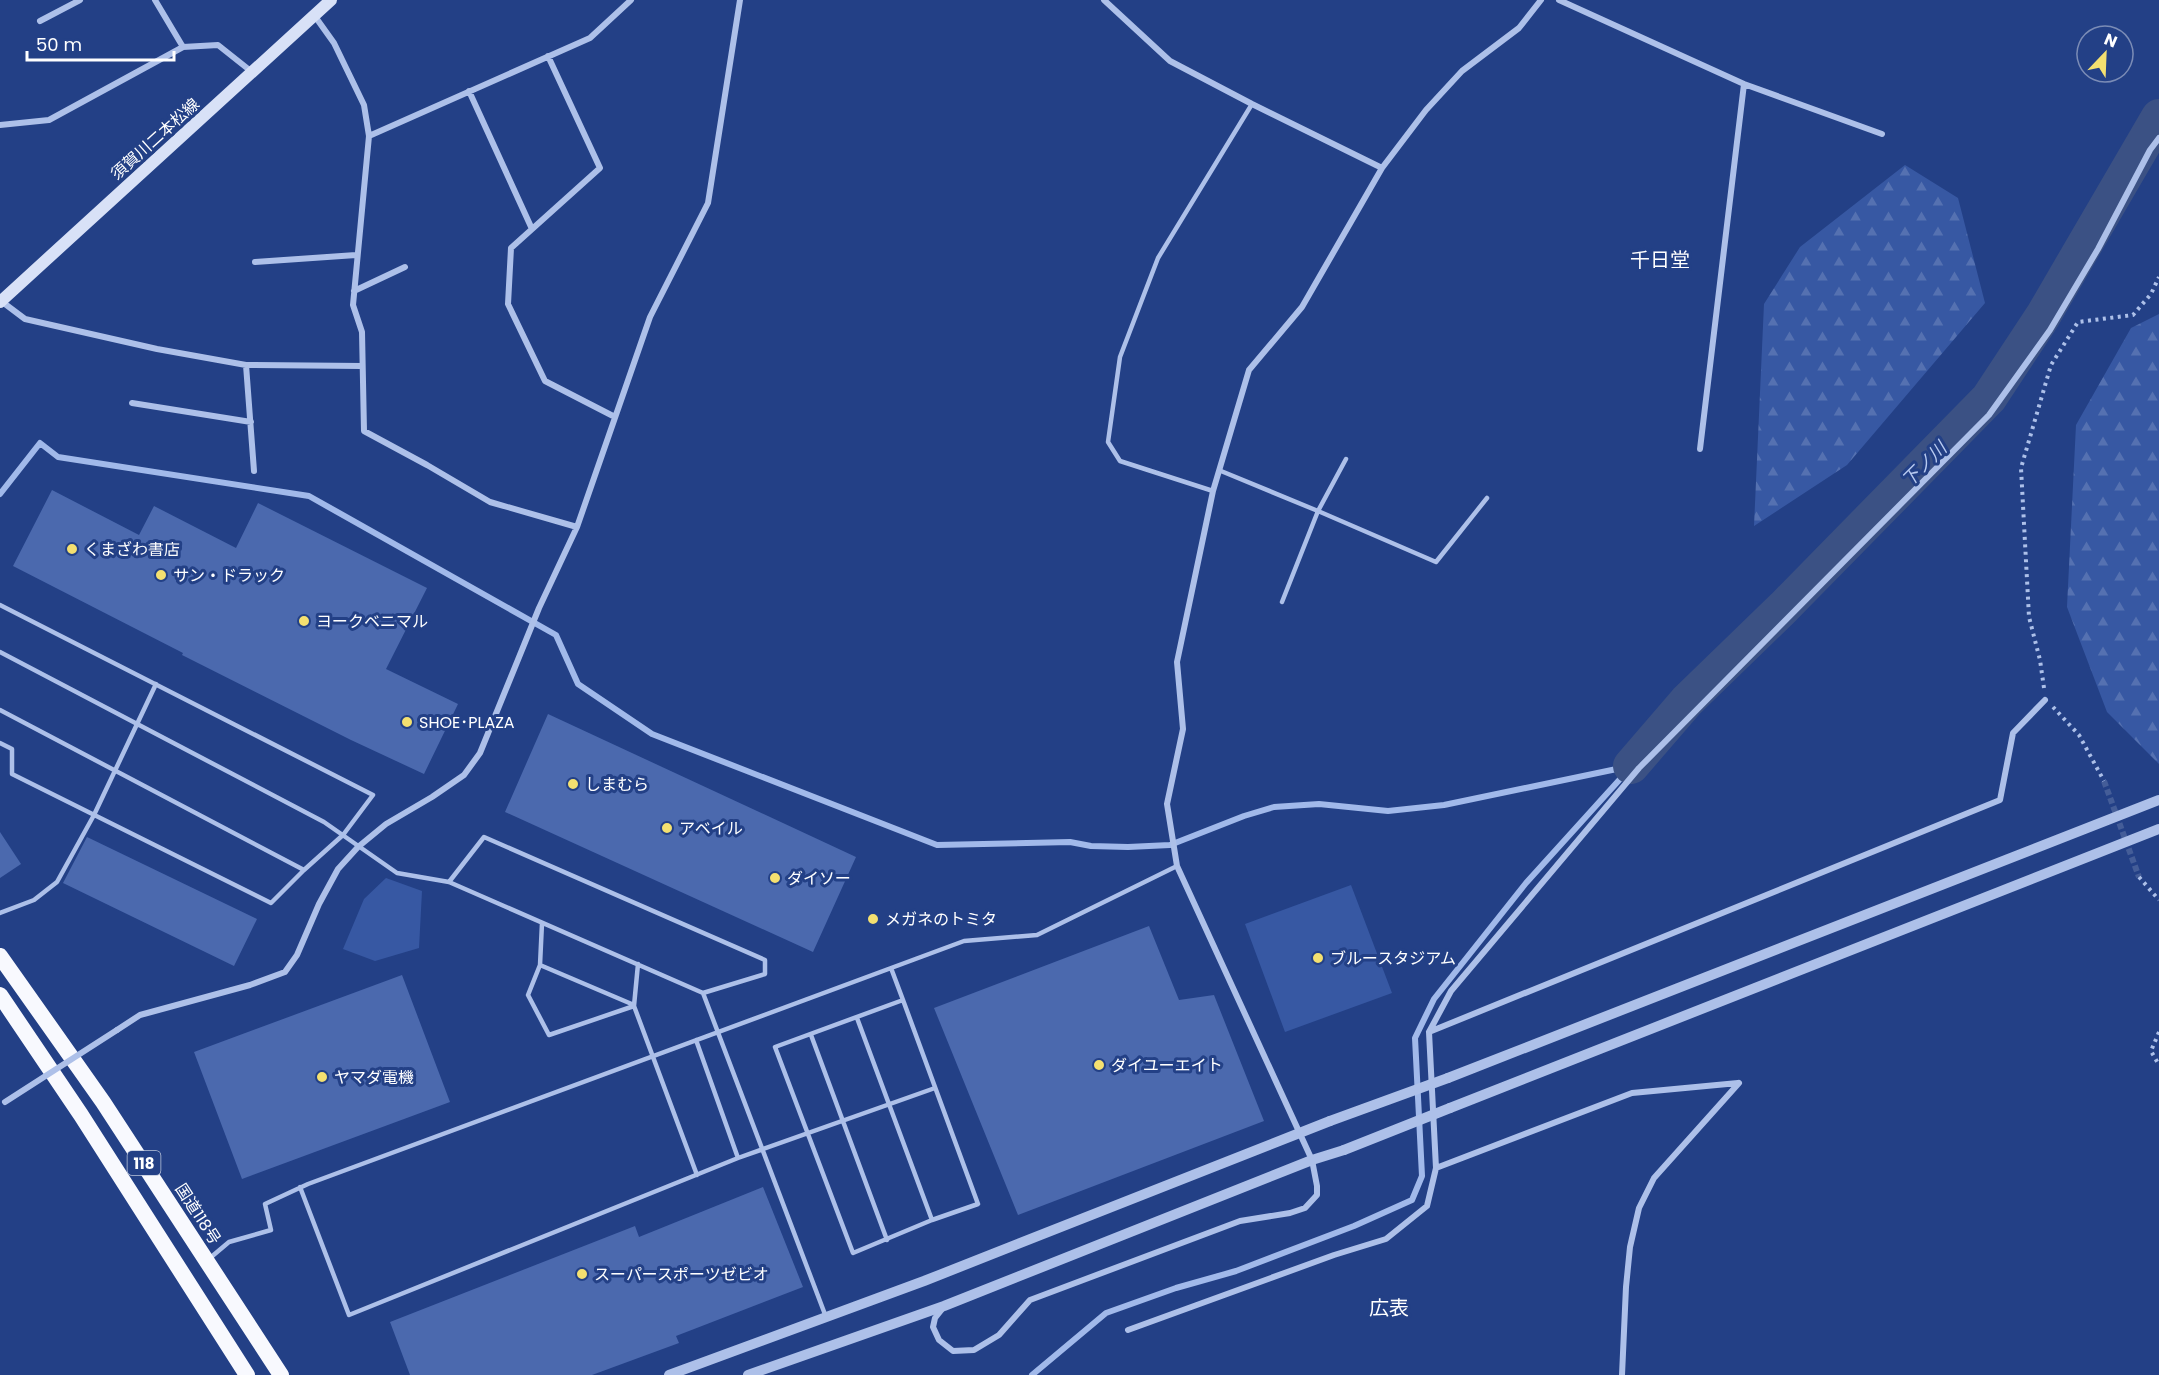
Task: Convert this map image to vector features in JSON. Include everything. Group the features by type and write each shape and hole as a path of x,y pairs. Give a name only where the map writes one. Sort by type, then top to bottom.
{"highway":[{"name":"国道118号","path":"0,956 103,1102 281,1375"},
{"name":"118","path":"0,995 81,1115 247,1375"}],"main road":[{"name":"須賀川二本松線","path":"0,301 331,0"}],"street":[{"path":"40,21 80,0"},
{"path":"155,0 183,47"},
{"path":"369,136 590,38 631,0"},
{"path":"2,1104 140,1015 250,985 285,972 297,955 319,903 338,869 358,847 386,824 464,775 480,753 539,608 577,527 650,317 708,203 740,0"},
{"path":"1104,0 1170,61 1382,168"},
{"path":"944,1306 935,1317 933,1327 939,1340 953,1351 974,1350 999,1335 1030,1300 1240,1221 1290,1213 1305,1208 1317,1195 1312,1160 1177,866 1167,804 1183,729 1177,662 1213,491 1221,471 1249,370 1302,307 1382,168 1426,110 1462,71 1520,28 1541,0"},
{"path":"1559,0 1744,84 1882,134"},
{"path":"314,15 334,43 364,105 369,136 353,305 362,332 364,431 490,502 577,527"},
{"path":"0,125 49,120 183,47 218,45 252,73"},
{"path":"548,56 600,168 511,248 508,304 545,381 615,417"},
{"path":"1700,449 1744,84"},
{"path":"469,92 532,229"},
{"path":"1128,1330 1386,1239 1427,1206 1436,1168 1429,1032 1451,991 1639,768 1989,415 2050,330 2098,249 2145,159 2159,138"},
{"path":"255,262 356,255"},
{"path":"354,291 405,267"},
{"path":"0,301 25,318 157,349 246,365 362,366"},
{"path":"246,365 254,471"},
{"path":"132,403 251,422"},
{"path":"1429,1032 2000,800 2013,733 2045,700"},
{"path":"669,1375 924,1281 1300,1132 1448,1078 2159,800"},
{"path":"748,1375 944,1306 2159,829"},
{"path":"1436,1168 1632,1093 1739,1083 1654,1178 1639,1208 1630,1247 1622,1375"}],"lane":[{"path":"1213,491 1120,461 1108,442 1120,357 1158,258 1252,104"},
{"path":"1282,602 1318,511 1346,459"},
{"path":"1221,471 1436,562 1487,498"},
{"path":"0,605 373,795 343,835 271,903 12,774 12,749 0,743"},
{"path":"0,652 324,822 396,873 449,882 703,993 765,974 765,960 484,837 449,882"},
{"path":"0,914 34,900 57,882 94,815 156,684"},
{"path":"0,711 304,870"},
{"path":"207,1260 229,1242 271,1230 266,1204 300,1187 964,941 1037,935 1177,866"},
{"path":"542,923 540,965 528,995 549,1035 634,1006"},
{"path":"638,964 634,1006 697,1175"},
{"path":"540,965 634,1006"},
{"path":"891,968 903,1000 935,1088 978,1204 932,1220 853,1253 775,1047 903,1000"},
{"path":"703,993 826,1317"},
{"path":"857,1018 932,1220"},
{"path":"811,1035 887,1240"},
{"path":"696,1040 738,1158"},
{"path":"300,1187 349,1315 738,1158 935,1088"}],"path":[{"path":"2104,781 2079,735 2045,700 2040,660 2029,617 2020,468 2051,365 2078,322 2133,315 2151,294 2159,277"},
{"path":"2139,877 2159,900"},
{"path":"2159,1032 2151,1051 2159,1065"}],"green space":[{"path":"1905,165 1958,198 1985,303 1847,465 1754,526 1764,304 1800,247"},
{"path":"2159,314 2159,764 2107,712 2067,607 2076,425 2131,328"},
{"path":"386,878 422,891 419,948 375,961 343,949 364,899"},
{"name":"ブルースタジアム","path":"1351,885 1392,993 1285,1032 1245,924"}],"building":[{"path":"52,490 139,535 154,506 236,548 258,503 427,588 386,669 458,704 424,774 182,655 183,653 13,566"},
{"path":"548,714 856,857 813,952 505,812"},
{"path":"0,832 21,864 0,878"},
{"path":"87,837 257,919 234,966 63,883"},
{"name":"ダイユーエイト","path":"1149,926 1179,1000 1214,995 1264,1121 1018,1215 934,1008"},
{"name":"ヤマダ電機","path":"402,975 450,1102 242,1179 194,1052"},
{"name":"スーパースポーツゼビオ","path":"763,1187 803,1287 676,1336 679,1343 592,1375 410,1375 390,1322 635,1226 639,1237"}],"waterway":[{"name":"下ノ川","path":"1631,766 1687,701 1784,607 1989,398 2043,316 2159,117"},
{"path":"0,494 40,443 58,457 309,496 556,635 578,684 652,734 937,845 1070,842 1091,846 1170,845 1244,816 1274,807 1319,804 1388,811 1444,805 1631,766"},
{"path":"1032,1375 1106,1313 1176,1288 1236,1271 1354,1226 1412,1200 1422,1176 1415,1038 1434,999 1526,883 1631,767"}],"tunnel":[{"path":"2104,781 2139,877"}],"place":[{"name":"くまざわ書店","path":"72,549"},
{"name":"サン・ドラック","path":"161,575"},
{"name":"ヨークベニマル","path":"304,621"},
{"name":"SHOE･PLAZA","path":"407,722"},
{"name":"しまむら","path":"573,784"},
{"name":"アベイル","path":"667,828"},
{"name":"ダイソー","path":"775,878"},
{"name":"メガネのトミタ","path":"873,919"},
{"name":"ブルースタジアム","path":"1318,958"},
{"name":"ダイユーエイト","path":"1099,1065"},
{"name":"ヤマダ電機","path":"322,1077"},
{"name":"スーパースポーツゼビオ","path":"582,1274"}],"district":[{"name":"千日堂","path":"1660,260"},
{"name":"広表","path":"1389,1308"}]}
